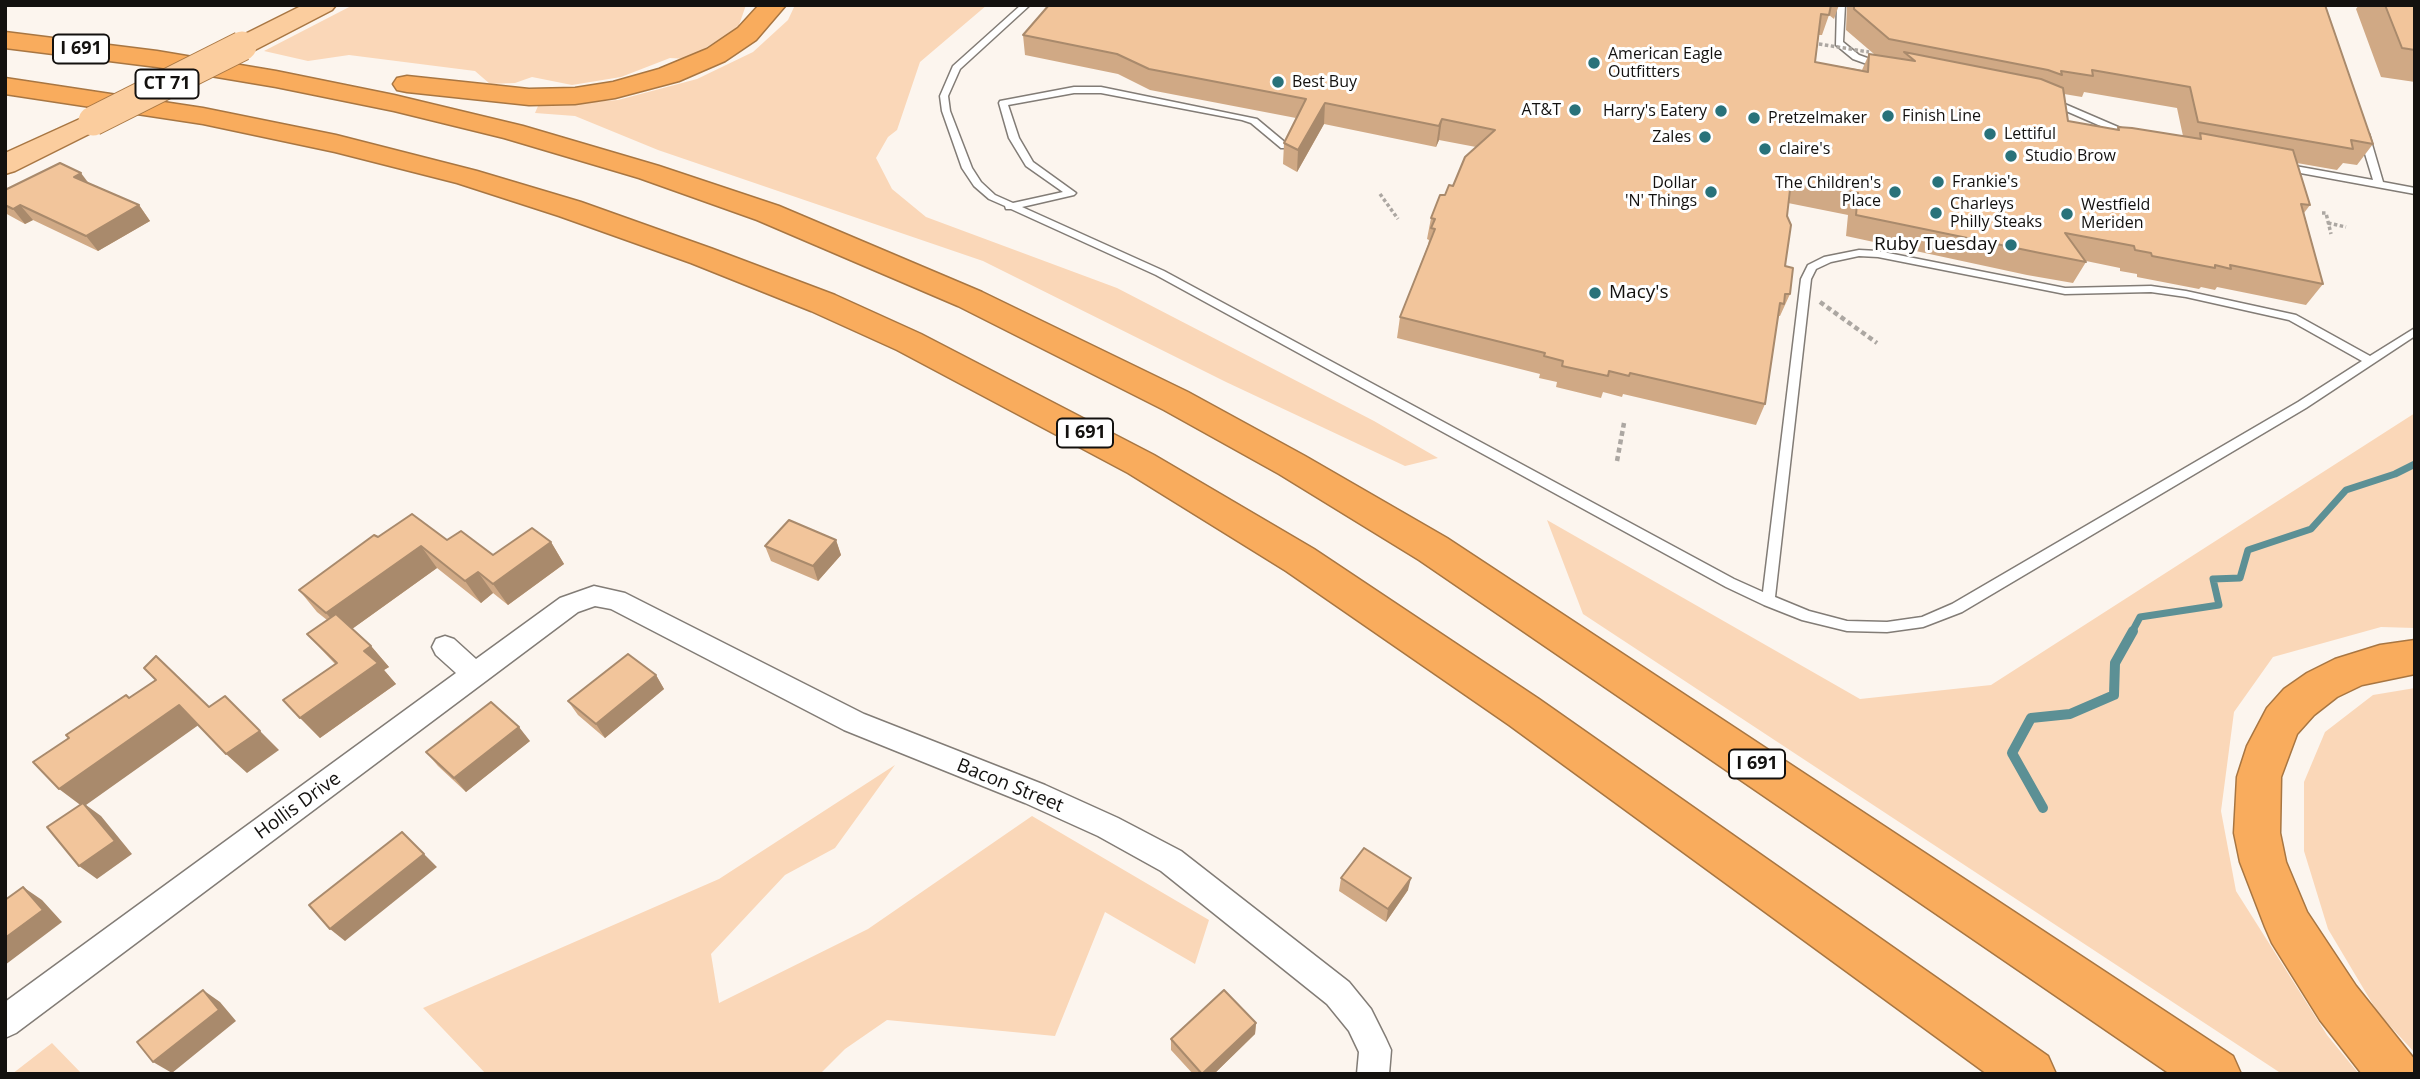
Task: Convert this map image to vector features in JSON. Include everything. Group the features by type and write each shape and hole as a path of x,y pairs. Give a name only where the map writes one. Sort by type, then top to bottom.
{"highway":[{"path":"157,59 208,60 496,95 575,96 633,86 703,62 747,34 774,5"},
{"name":"I 691","path":"5,40 157,59 276,79 426,111 541,140 649,172 743,204 834,239 970,299 1077,350 1280,458 1433,550 2215,1074"},
{"name":"I 691","path":"5,86 203,116 311,138 467,177 570,209 702,256 823,303 909,342 1120,452 1300,560 1546,727 2030,1074"},
{"path":"2395,1074 2338,1003 2289,927 2274,895 2261,854 2256,804 2259,777 2269,747 2282,721 2299,702 2322,685 2350,671 2380,662 2415,657"}],"main road":[{"name":"CT 71","path":"5,165 323,5"}],"street":[{"name":"Hollis Drive","path":"5,1022 569,605 594,596"},
{"name":"Bacon Street","path":"594,596 616,600 854,722 1035,794 1108,827 1171,861 1338,993 1360,1020 1374,1062"},
{"path":"445,647 475,674"}],"lane":[{"path":"1026,5 956,68 944,96 946,111 967,167 977,184 1009,207 1098,243 1160,272 1768,601 1807,616 1847,626 1887,627 1923,622 1957,608 2302,405 2415,331"},
{"path":"1840,5 1837,34 1844,50 1872,64 1895,69"},
{"path":"1009,207 1071,193 1029,164 1014,138 1003,103 1074,90 1101,90 1254,121 1284,146"},
{"path":"2045,99 2141,139"},
{"path":"2361,123 2379,184"},
{"path":"2269,164 2415,191"},
{"path":"1768,601 1806,279 1812,267 1828,259 1859,253 1878,254 2065,291 2161,290 2283,314 2369,360"}],"path":[{"path":"1813,43 1870,52"},
{"path":"1380,194 1398,219"},
{"path":"2322,213 2326,213 2331,234"},
{"path":"2328,223 2346,227"},
{"path":"1820,301 1877,343"},
{"path":"1617,461 1624,423"}],"shaded area":[{"path":"353,5 746,5 738,28 687,59 670,58 621,77 572,85 532,77 515,83 490,84 475,71 349,55 308,61 264,51"},
{"path":"795,5 987,5 920,62 897,130 888,137 876,158 892,189 926,217 1117,288 1374,421 1438,458 1405,466 1226,382 983,261 658,150 575,116 535,113 538,106 618,100 697,79 753,52 788,20"},
{"path":"2415,413 2415,628 2381,627 2273,657 2234,712 2221,811 2236,891 2327,1035 2359,1074 2282,1074 1583,614 1547,520 1860,699 1991,685"},
{"path":"2415,688 2415,1053 2378,1013 2328,929 2304,851 2304,782 2325,732 2373,695"},
{"path":"895,765 835,848 785,875 711,954 719,1003 868,929 1032,816 1209,920 1195,964 1105,912 1055,1036 887,1020 845,1049 820,1074 486,1074 423,1008 719,879"},
{"path":"52,1043 82,1074 12,1074"}],"building":[{"name":"Westfield Meriden","path":"1049,5 1831,5 1829,15 1821,14 1815,62 1868,72 1869,54 1915,61 1904,52 2041,79 2063,88 2068,121 2201,139 2200,133 2293,150 2310,205 2301,204 2323,284 2230,265 2231,269 2215,265 2215,268 2152,256 2151,253 2135,250 2134,246 2065,233 2086,262 1856,215 1858,193 1791,181 1787,216 1791,225 1785,266 1793,268 1790,294 1785,294 1784,304 1780,303 1765,404 1630,373 1629,376 1609,371 1608,376 1562,366 1563,361 1544,356 1545,353 1400,317 1435,229 1431,228 1435,219 1431,218 1440,195 1445,195 1449,185 1453,186 1465,157 1495,130 1442,119 1439,126 1325,103 1298,150 1284,143 1306,99 1149,69 1117,54 1023,35"},
{"path":"1854,5 2325,5 2373,144 2351,140 2353,149 2198,122 2190,87 2092,70 2093,76 2061,71 2062,75 1889,39 1854,9"},
{"path":"2385,5 2415,5 2415,50 2402,48"},
{"path":"60,163 81,173 74,177 139,205 86,236 20,205 13,209 5,205 5,190"},
{"path":"412,514 447,540 461,531 493,555 532,528 551,542 493,584 478,572 465,581 421,546 326,613 299,590 374,535 378,537"},
{"path":"789,520 836,540 813,566 765,546"},
{"path":"336,614 371,646 364,651 378,663 300,718 283,700 337,663 307,634"},
{"path":"628,654 656,675 596,724 568,701"},
{"path":"156,656 209,707 225,696 260,731 226,754 179,705 59,789 33,762 69,738 66,735 126,695 129,698 156,680 144,668"},
{"path":"491,702 519,727 454,778 426,752"},
{"path":"83,803 115,841 79,866 47,827"},
{"path":"402,832 424,854 330,929 309,905"},
{"path":"1364,848 1411,878 1388,909 1341,878"},
{"path":"23,887 43,910 5,938 5,900"},
{"path":"203,990 219,1010 153,1062 137,1042"},
{"path":"1224,990 1256,1023 1202,1074 1171,1039"}],"waterway":[{"path":"2132,632 2140,617 2219,605 2213,579 2240,578 2248,550 2311,529 2346,490 2395,474 2415,464"},
{"path":"2043,808 2012,753 2031,718 2070,714 2114,695 2115,663 2133,631"}],"place":[{"name":"American Eagle Outfitters","path":"1594,63"},
{"name":"Best Buy","path":"1278,82"},
{"name":"AT&T","path":"1575,110"},
{"name":"Harry's Eatery","path":"1721,111"},
{"name":"Finish Line","path":"1888,116"},
{"name":"Pretzelmaker","path":"1754,118"},
{"name":"Lettiful","path":"1990,134"},
{"name":"Zales","path":"1705,137"},
{"name":"claire's","path":"1765,149"},
{"name":"Studio Brow","path":"2011,156"},
{"name":"Frankie's","path":"1938,182"},
{"name":"Dollar 'N' Things","path":"1711,192"},
{"name":"The Children's Place","path":"1895,192"},
{"name":"Charleys Philly Steaks","path":"1936,213"},
{"name":"Westfield Meriden","path":"2067,214"},
{"name":"Ruby Tuesday","path":"2011,245"},
{"name":"Macy's","path":"1595,293"}]}
